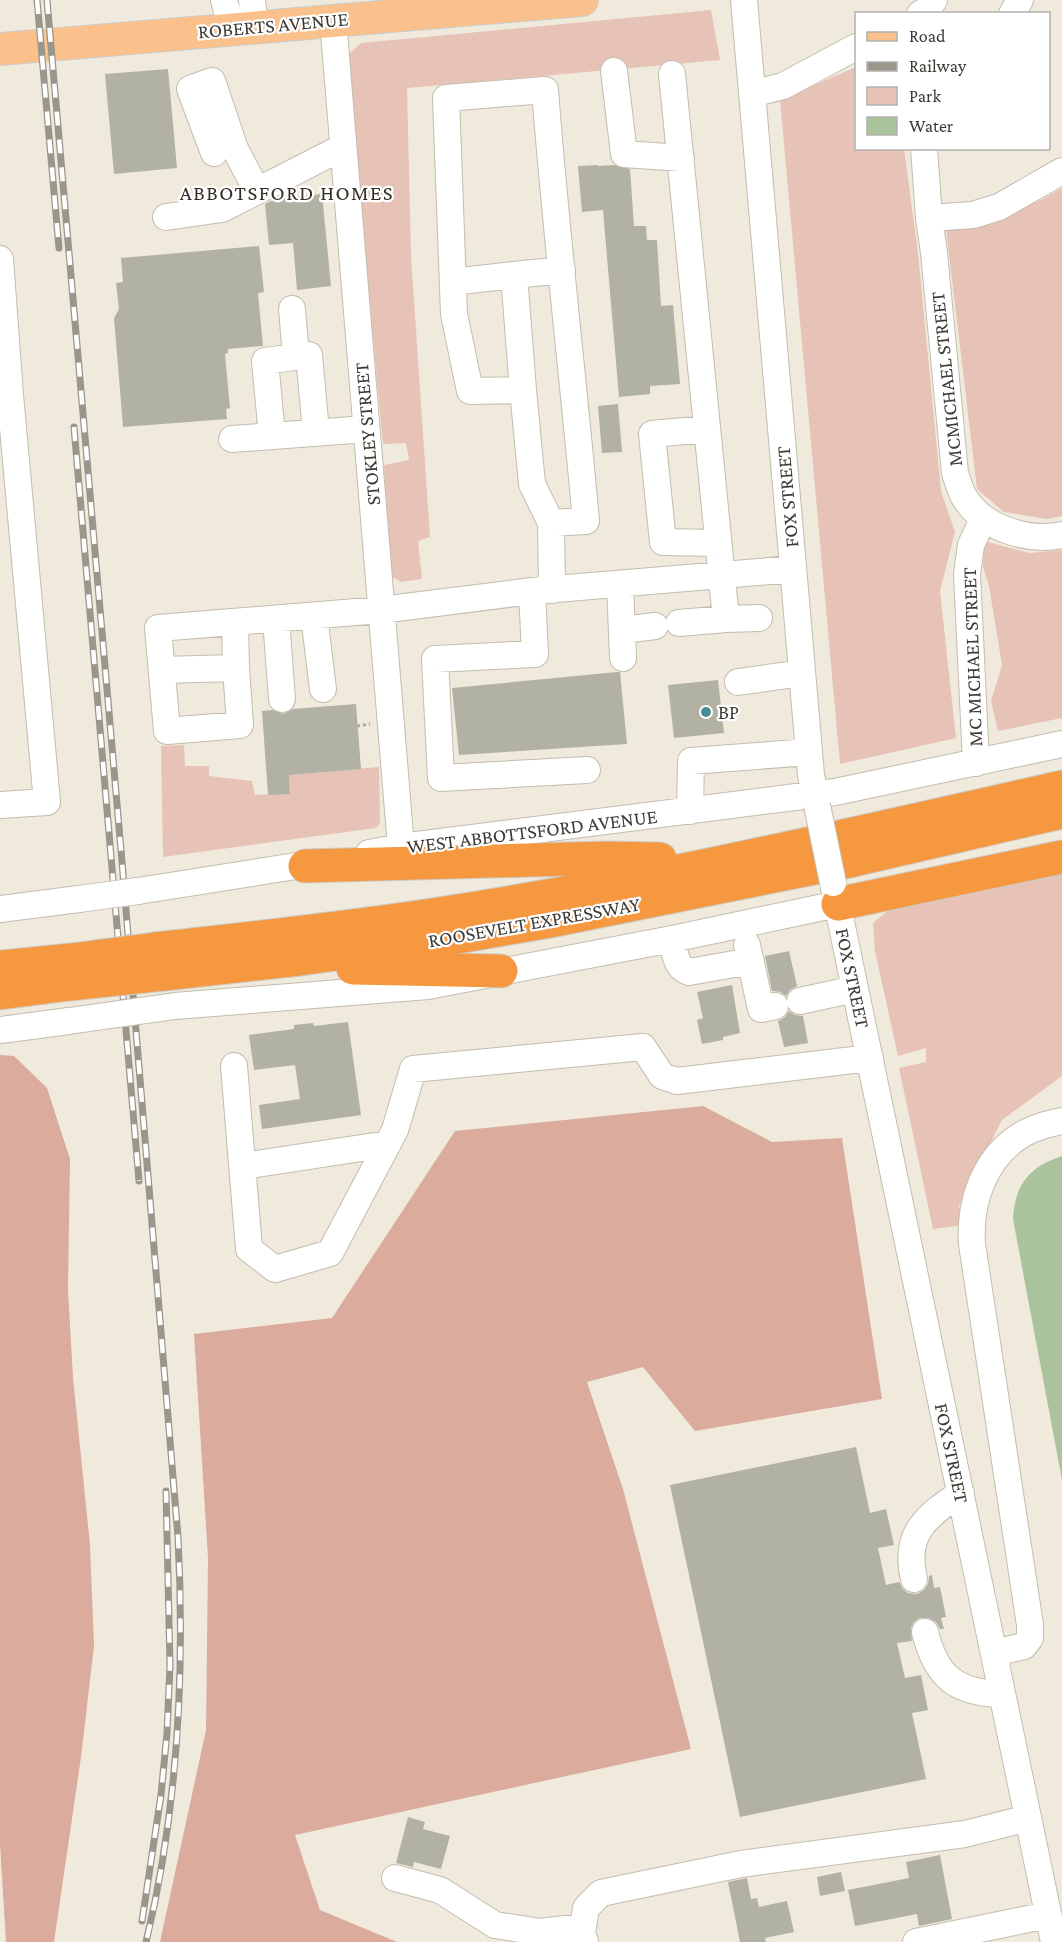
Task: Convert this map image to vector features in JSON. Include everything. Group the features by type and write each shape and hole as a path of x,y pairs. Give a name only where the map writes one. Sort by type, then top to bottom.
{"highway":[{"name":"ROOSEVELT EXPRESSWAY","path":"0,993 70,972 160,961 448,913 724,860 1062,787"},
{"name":"ROOSEVELT EXPRESSWAY","path":"160,961 300,959 452,938 545,922 854,860 1062,812"},
{"path":"835,894 1062,857"},
{"path":"305,866 608,858 724,860"},
{"path":"300,959 356,968 501,971"},
{"name":"ROOSEVELT EXPRESSWAY","path":"0,967 70,972"}],"main road":[{"name":"ROBERTS AVENUE","path":"0,49 241,14 333,20 582,0"}],"street":[{"name":"FOX STREET","path":"744,0 809,752 816,800 1054,1942"},
{"path":"924,12 934,0"},
{"name":"STOKLEY STREET","path":"333,20 401,847"},
{"path":"752,94 783,86 855,48"},
{"path":"614,71 624,154 681,158"},
{"path":"672,74 726,619"},
{"path":"214,153 190,89 212,81 235,149 257,191"},
{"path":"523,390 470,391 454,314 446,98 545,90 554,209 586,521 551,523"},
{"path":"166,217 222,209 343,147"},
{"name":"MCMICHAEL STREET","path":"924,150 955,472 964,496 983,519 1017,534 1050,537 1062,535"},
{"path":"929,218 974,214 999,207 1062,171"},
{"path":"0,259 47,802 0,805"},
{"path":"453,282 562,270"},
{"path":"514,275 532,484 551,523 535,654 435,659 441,778 587,770"},
{"path":"292,309 296,357"},
{"path":"272,436 265,361 309,355 316,432"},
{"path":"232,440 366,429"},
{"path":"707,429 652,434 663,542 718,543"},
{"name":"MC MICHAEL STREET","path":"976,763 967,574 971,545 983,519"},
{"path":"235,622 240,725 167,731 158,628 381,610 542,591 793,569"},
{"path":"620,584 623,658"},
{"path":"314,616 323,689"},
{"path":"622,630 726,619 759,618"},
{"path":"276,619 282,699"},
{"path":"162,670 236,668"},
{"path":"738,681 802,673"},
{"name":"WEST ABBOTTSFORD AVENUE","path":"0,909 305,866 401,847 690,811 816,800 835,792 1062,744"},
{"path":"690,811 691,761 809,752"},
{"path":"0,1030 175,1006 428,986 743,925 835,894"},
{"path":"743,925 761,1010 775,1006"},
{"path":"672,939 679,966 689,972 751,961"},
{"path":"800,1001 855,989"},
{"path":"234,1065 249,1250 275,1269 330,1253 395,1131 413,1069 643,1047 662,1076 677,1081 870,1058"},
{"path":"994,1653 1024,1646 1030,1638 1030,1632 972,1244 974,1205 987,1169 999,1154 1030,1130 1062,1121"},
{"path":"243,1166 388,1144"},
{"path":"914,1579 910,1565 916,1533 930,1514 961,1493"},
{"path":"925,1632 935,1663 947,1677 970,1690 1002,1694"},
{"path":"395,1878 440,1890 495,1925 540,1932 584,1934 586,1908 601,1893 741,1864 965,1834 1028,1818"},
{"path":"916,1942 943,1939 1048,1915"}],"path":[{"path":"357,726 374,723"}],"green space":[{"path":"711,10 720,60 407,88 411,256 430,537 418,541 422,579 401,582 392,577 384,465 409,460 406,443 383,444 347,56 361,43"},
{"path":"855,67 855,150 904,150 918,253 941,491 955,532 940,591 956,738 840,764 780,100"},
{"path":"1062,188 1062,516 1047,519 1004,512 977,489 946,229 991,221 1043,199"},
{"path":"984,541 1029,553 1062,550 1062,718 998,731 991,701 1002,665 989,586 983,567"},
{"path":"184,745 185,766 209,766 209,776 252,781 255,795 290,793 289,775 379,767 380,823 376,828 163,857 161,746"},
{"path":"1062,867 1062,1076 1002,1120 959,1206 963,1225 933,1229 899,1068 926,1062 926,1048 898,1056 875,951 873,923 892,907"}],"shaded area":[{"path":"0,1055 14,1056 47,1088 70,1159 68,1290 73,1378 90,1545 94,1646 81,1757 54,1942 6,1942 0,1844"},
{"path":"703,1106 772,1142 842,1138 882,1399 695,1431 643,1367 587,1382 623,1489 691,1749 295,1835 320,1910 397,1942 160,1942 206,1730 208,1558 194,1334 332,1318 455,1131"}],"water":[{"path":"1062,1156 1062,1480 1013,1219 1017,1196 1026,1178 1041,1166"}],"building":[{"path":"168,69 177,168 114,174 105,74"},
{"path":"614,165 630,169 634,226 646,226 647,240 657,240 661,306 673,305 680,384 650,386 650,394 619,397 603,210 582,212 578,166"},
{"path":"322,194 331,286 297,290 293,243 269,245 265,204 275,199"},
{"path":"259,246 264,292 258,293 263,346 228,349 228,353 225,354 230,408 226,409 227,419 123,427 114,318 119,309 116,283 123,282 121,258"},
{"path":"618,404 622,452 602,453 598,406"},
{"path":"620,672 627,744 459,755 452,688"},
{"path":"718,680 724,733 674,738 668,685"},
{"path":"356,704 361,769 289,775 290,794 268,795 262,711 273,710 283,714 293,709"},
{"path":"789,951 797,986 786,996 772,991 765,956"},
{"path":"732,985 740,1033 723,1037 723,1040 702,1044 697,1020 703,1018 697,992"},
{"path":"789,1011 803,1016 808,1043 784,1047 778,1021"},
{"path":"348,1022 361,1115 262,1129 259,1105 300,1099 295,1065 254,1070 249,1035 294,1029 294,1025 313,1023 314,1026"},
{"path":"856,1447 870,1513 886,1509 894,1545 878,1548 886,1585 899,1582 908,1593 917,1594 924,1590 929,1576 932,1575 934,1588 940,1587 946,1617 941,1618 944,1629 940,1629 936,1622 929,1618 920,1618 911,1628 912,1641 897,1643 905,1678 921,1675 928,1710 912,1713 926,1779 740,1817 670,1485"},
{"path":"408,1817 425,1822 423,1829 450,1836 441,1869 414,1862 413,1867 396,1863"},
{"path":"940,1855 952,1919 919,1926 917,1914 855,1926 848,1890 909,1878 906,1862"},
{"path":"841,1872 845,1891 820,1896 817,1877"},
{"path":"747,1878 751,1899 757,1898 759,1907 787,1901 794,1932 765,1938 766,1942 740,1942 728,1882"}],"railway":[{"path":"37,0 59,248"},
{"path":"47,0 178,1537 180,1639 177,1741 165,1842 146,1942"},
{"path":"74,427 139,1181"},
{"path":"142,1921 161,1795 167,1733 170,1665 166,1491"}],"place":[{"name":"BP","path":"706,712"}],"district":[{"name":"ABBOTSFORD HOMES","path":"287,193"}]}
